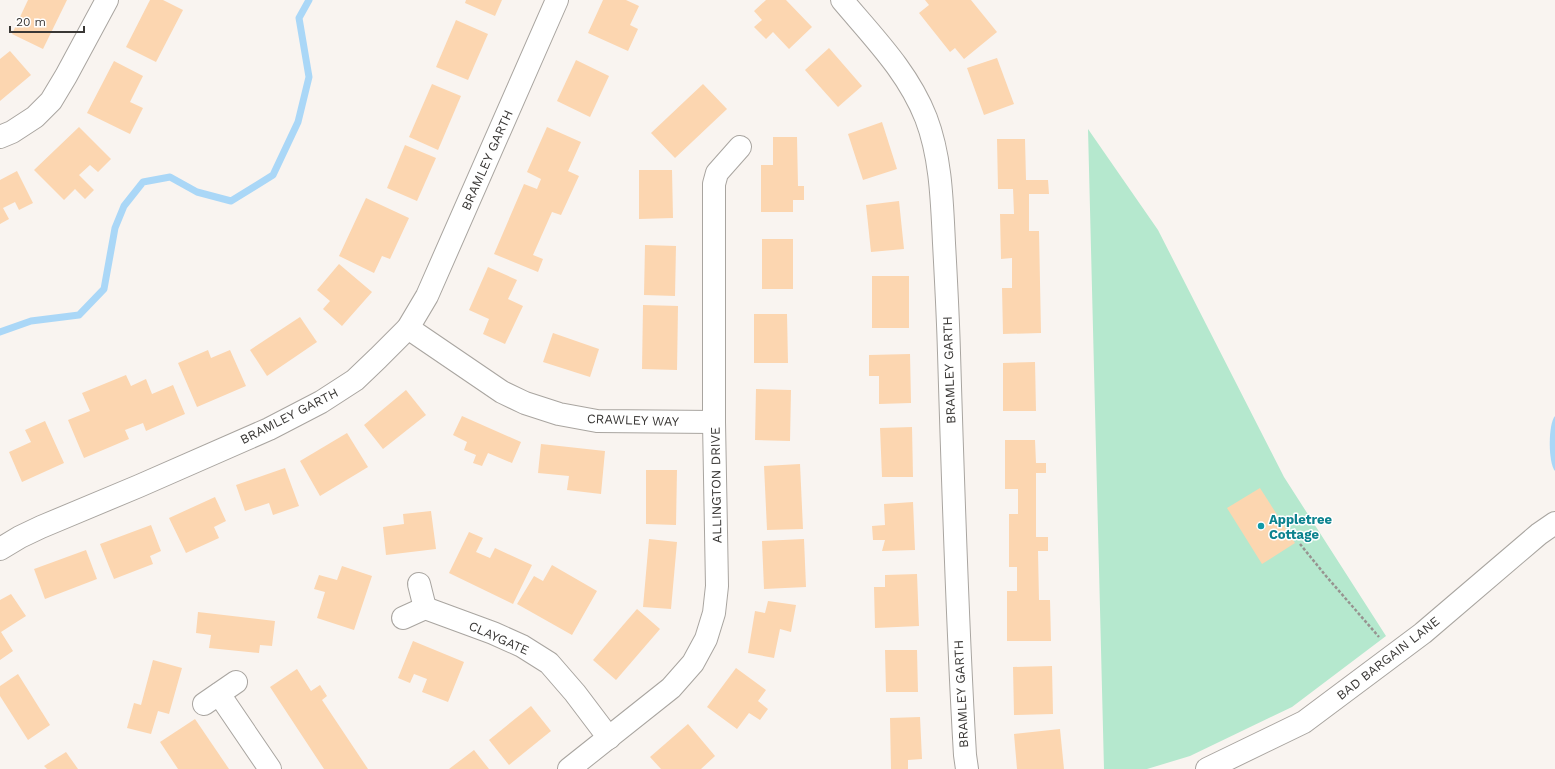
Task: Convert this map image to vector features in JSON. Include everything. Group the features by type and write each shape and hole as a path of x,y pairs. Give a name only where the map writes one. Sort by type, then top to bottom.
{"street":[{"path":"0,138 35,117 51,100 66,76 107,0"},
{"name":"BRAMLEY GARTH","path":"0,549 41,527 269,429 321,402 355,380 408,328 427,296 557,0"},
{"name":"BRAMLEY GARTH","path":"842,0 899,67 915,92 927,120 935,152 942,198 948,328 959,664 967,769"},
{"name":"ALLINGTON DRIVE","path":"569,769 671,688 693,663 706,639 714,612 717,586 714,422 714,184 716,173 740,147"},
{"name":"CRAWLEY WAY","path":"408,328 502,392 525,403 559,414 597,420 714,422"},
{"name":"BAD BARGAIN LANE","path":"1207,769 1304,722 1423,633 1539,534 1555,523"},
{"path":"403,618 425,608 419,584"},
{"name":"CLAYGATE","path":"425,608 493,633 522,646 549,663 575,693 609,738"},
{"path":"220,694 270,769"}],"path":[{"path":"1300,544 1372,628 1392,655"}],"green space":[{"path":"1088,129 1158,230 1284,477 1386,636 1292,707 1190,756 1147,769 1104,769"}],"water":[{"path":"1555,416 1555,471 1551,460 1550,435"}],"building":[{"path":"28,0 67,0 43,49 12,34"},
{"path":"150,0 163,0 183,10 156,62 126,47"},
{"path":"466,0 502,0 495,16 465,3"},
{"path":"603,0 626,0 639,6 630,25 638,29 628,51 588,33"},
{"path":"766,0 786,0 812,27 789,49 773,32 766,39 754,27 762,20 754,11"},
{"path":"925,0 971,0 997,32 964,59 955,48 950,52 919,13 929,5"},
{"path":"456,20 488,34 468,80 436,67"},
{"path":"829,48 862,86 838,107 805,70"},
{"path":"10,51 31,75 0,101 0,59"},
{"path":"997,58 1014,104 984,115 967,68"},
{"path":"576,60 609,76 590,117 557,101"},
{"path":"114,61 143,76 130,102 143,108 130,134 87,113"},
{"path":"432,84 461,96 438,150 409,137"},
{"path":"703,84 727,109 675,158 651,133"},
{"path":"882,122 897,169 863,180 848,134"},
{"path":"79,127 111,159 98,172 90,165 79,175 94,190 85,199 75,189 64,200 34,170"},
{"path":"547,127 581,142 568,171 579,176 561,215 552,212 533,255 543,259 538,272 494,254 524,184 537,189 541,179 527,172"},
{"path":"773,137 797,137 798,186 804,186 804,200 793,200 793,212 761,212 761,165 773,165"},
{"path":"997,139 1025,139 1026,180 1048,180 1049,194 1029,194 1029,231 1039,231 1041,333 1003,334 1002,288 1012,288 1012,258 1001,259 1000,214 1014,214 1013,189 998,189"},
{"path":"405,145 436,158 417,201 387,188"},
{"path":"639,170 672,170 673,218 639,219"},
{"path":"17,171 33,203 19,210 15,202 3,208 9,219 0,224 0,180"},
{"path":"366,198 409,218 390,259 382,256 374,273 339,256"},
{"path":"899,201 904,249 871,252 866,205"},
{"path":"762,239 793,239 793,289 762,289"},
{"path":"645,245 676,246 675,296 644,295"},
{"path":"339,264 372,292 342,326 323,309 330,301 317,290"},
{"path":"488,267 517,280 508,299 523,306 505,344 483,334 489,319 469,310"},
{"path":"872,276 909,276 909,328 872,328"},
{"path":"643,305 678,306 677,370 642,369"},
{"path":"754,314 787,314 788,363 754,363"},
{"path":"300,317 317,342 267,376 250,350"},
{"path":"553,333 599,349 590,377 543,362"},
{"path":"208,350 211,358 230,350 246,386 197,407 178,363"},
{"path":"910,354 911,403 879,404 879,376 869,376 869,355"},
{"path":"1035,362 1036,411 1003,411 1003,363"},
{"path":"126,375 131,386 146,379 152,394 173,385 185,414 146,431 143,423 125,430 129,439 84,458 68,420 90,411 82,393"},
{"path":"756,389 791,390 790,441 755,440"},
{"path":"406,390 426,415 383,449 364,425"},
{"path":"462,416 521,442 512,463 488,453 482,466 473,463 476,455 464,450 467,442 453,435"},
{"path":"45,421 64,463 22,482 9,452 31,442 25,430"},
{"path":"912,427 913,477 882,477 880,428"},
{"path":"347,433 368,467 320,496 300,461"},
{"path":"1005,440 1035,440 1036,463 1046,463 1046,473 1036,473 1036,537 1048,537 1048,551 1038,551 1039,600 1050,600 1051,641 1007,641 1007,591 1017,591 1017,567 1009,567 1009,514 1018,514 1018,489 1005,489"},
{"path":"541,444 605,451 601,494 567,490 569,476 538,473"},
{"path":"800,464 803,529 767,530 764,466"},
{"path":"285,468 299,506 273,515 269,503 245,511 236,485"},
{"path":"646,470 677,470 676,525 646,524"},
{"name":"Appletree Cottage","path":"1260,488 1295,543 1262,564 1227,508"},
{"path":"215,497 226,521 214,527 219,538 186,553 169,518"},
{"path":"913,502 915,550 882,551 885,540 873,540 872,526 885,525 884,504"},
{"path":"431,511 436,549 386,555 383,527 404,524 403,514"},
{"path":"151,525 161,551 150,556 153,564 114,579 100,544"},
{"path":"469,532 483,538 476,552 490,558 495,548 532,565 513,604 449,573"},
{"path":"649,539 677,542 671,609 643,607"},
{"path":"804,539 806,587 764,589 762,541"},
{"path":"86,550 97,579 45,599 34,569"},
{"path":"552,565 597,591 572,635 517,604 534,576 543,581"},
{"path":"342,566 372,576 354,630 317,618 325,592 314,589 319,575 337,580"},
{"path":"917,574 919,626 875,628 874,587 885,587 885,575"},
{"path":"11,594 26,616 1,632 13,651 0,660 0,600"},
{"path":"768,601 796,605 791,632 780,629 774,658 748,653 755,611 765,613"},
{"path":"637,609 660,629 616,680 593,660"},
{"path":"198,612 275,621 272,646 260,645 259,653 209,648 211,635 196,633"},
{"path":"413,641 464,662 448,702 422,692 427,679 414,674 410,683 398,678"},
{"path":"885,650 917,650 918,692 886,692"},
{"path":"153,660 182,668 169,714 158,711 151,734 127,728 134,703 141,705"},
{"path":"1052,666 1053,714 1014,715 1013,667"},
{"path":"736,668 766,690 758,701 768,709 760,720 749,713 737,729 707,707"},
{"path":"297,669 311,691 320,685 327,696 322,700 368,769 324,769 270,687"},
{"path":"18,674 50,725 28,740 0,696 0,686"},
{"path":"531,706 551,731 509,765 489,740"},
{"path":"920,717 922,759 908,760 908,769 891,769 890,718"},
{"path":"195,719 229,769 178,769 160,742"},
{"path":"688,724 715,756 701,769 661,769 650,757"},
{"path":"1060,729 1064,769 1017,769 1014,734"},
{"path":"474,750 489,769 449,769"},
{"path":"66,752 78,769 47,769 44,766"}],"waterway":[{"path":"0,332 31,321 79,315 104,289 115,228 124,206 143,182 170,177 197,192 231,201 273,175 298,122 309,77 299,18 309,0"}],"place":[{"name":"Appletree Cottage","path":"1261,526"}]}
